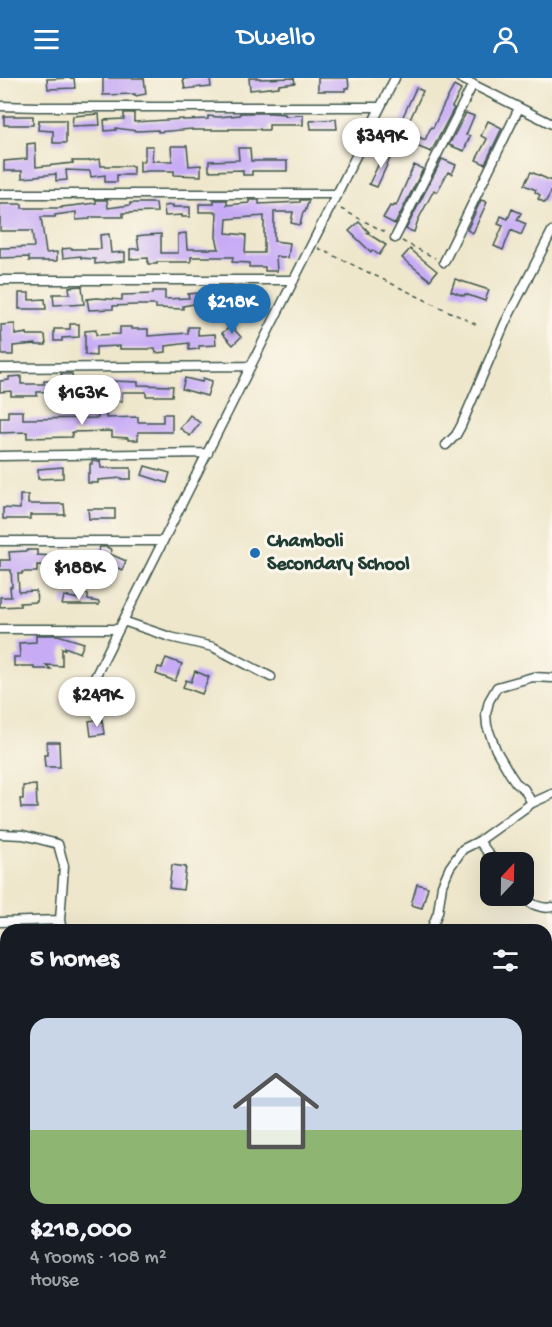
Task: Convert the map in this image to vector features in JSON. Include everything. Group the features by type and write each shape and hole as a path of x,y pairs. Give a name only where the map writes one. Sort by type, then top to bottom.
{"street":[{"path":"85,697 395,78"},
{"path":"460,78 552,124"},
{"path":"395,238 473,84"},
{"path":"0,106 380,107"},
{"path":"444,262 519,108"},
{"path":"0,194 338,194"},
{"path":"446,445 461,426 505,323 552,231"},
{"path":"0,280 294,280"},
{"path":"0,368 251,366"},
{"path":"0,456 208,453"},
{"path":"0,541 163,541"},
{"path":"0,629 121,625 213,647 271,677"},
{"path":"532,803 524,789 516,783 496,750 486,726 486,714 489,701 497,687 532,677 552,678"},
{"path":"433,924 438,912 442,885 462,849 479,842 532,803 552,794"},
{"path":"0,834 23,835 58,844 64,866 61,924"},
{"path":"479,842 487,852"},
{"path":"534,904 546,908 552,907"},
{"path":"0,922 60,920"}],"path":[{"path":"332,204 444,262"},
{"path":"312,245 477,325"}],"building":[{"path":"74,78 75,88 48,89 47,79"},
{"path":"103,78 144,78 146,94 103,95"},
{"path":"210,78 211,87 185,89 183,79"},
{"path":"249,78 294,78 295,83 250,90"},
{"path":"318,78 348,78 349,88 345,88 345,91 318,91"},
{"path":"454,86 461,90 431,152 414,145 417,136 425,140"},
{"path":"416,88 423,91 407,126 400,123"},
{"path":"124,113 134,113 134,122 208,119 208,116 240,115 240,113 303,115 303,125 269,125 269,130 192,129 158,132 158,130 137,131 116,128 116,130 105,131 104,120 124,119"},
{"path":"466,113 474,116 466,135 470,136 464,151 449,145"},
{"path":"99,114 100,125 72,126 73,116"},
{"path":"4,116 33,116 33,125 4,125"},
{"path":"336,119 337,129 311,129 310,121"},
{"path":"39,120 66,120 66,143 53,143 53,131 38,130"},
{"path":"488,121 502,128 485,164 476,160 487,139 481,136"},
{"path":"35,143 36,167 100,159 101,166 133,166 133,175 117,175 117,182 105,182 105,175 91,177 90,171 66,170 67,180 56,181 56,174 22,178 22,171 4,171 4,161 27,159 27,144"},
{"path":"145,146 153,146 152,161 172,161 171,146 187,146 189,166 201,165 201,176 174,175 174,171 140,172 140,161 145,161"},
{"path":"238,148 250,148 251,161 287,161 287,171 252,171 252,175 243,175 243,170 209,171 209,161 239,160"},
{"path":"385,151 392,154 377,187 369,184"},
{"path":"442,159 456,165 452,174 448,172 437,192 434,190 414,232 406,229"},
{"path":"414,165 423,169 395,224 383,218 390,206 396,206"},
{"path":"531,172 552,181 552,190 545,203 538,199 540,195 535,192 536,190 524,185"},
{"path":"96,200 107,200 108,208 130,205 130,203 156,203 157,212 123,213 123,217 90,217 90,219 76,220 76,212 55,215 55,217 41,217 46,253 57,252 57,261 29,261 29,257 0,258 0,248 34,247 32,231 0,231 0,204 22,204 22,208 62,208 96,203"},
{"path":"214,200 227,200 227,205 249,203 249,200 259,200 259,204 309,200 300,225 291,223 293,212 274,212 274,241 290,243 288,258 276,256 277,271 265,271 265,267 249,267 249,263 232,262 233,257 191,257 191,262 157,262 157,264 148,264 148,258 130,259 130,249 139,249 137,236 145,235 161,234 161,253 178,253 178,234 186,233 187,249 219,249 216,237 217,212 199,212 199,204 214,204","holes":["264,216 264,253 245,253 246,235 226,233 227,219"]},
{"path":"481,200 487,202 473,233 467,230"},
{"path":"173,205 173,207 190,207 190,217 165,216 164,206"},
{"path":"512,209 521,213 517,220 526,224 521,235 511,230 503,250 494,246 503,226 498,224 501,216 508,219"},
{"path":"359,222 369,232 367,233 386,245 379,255 372,250 371,252 349,231"},
{"path":"109,234 111,253 125,252 125,261 95,264 95,259 81,258 81,256 63,258 62,249 101,249 100,235"},
{"path":"410,249 437,271 430,280 402,258"},
{"path":"455,279 489,290 485,301 451,291"},
{"path":"82,286 84,304 54,305 53,294 70,294 69,287"},
{"path":"227,286 240,289 239,293 261,300 257,311 235,304 232,314 218,309 218,314 206,315 205,302 183,306 183,309 135,305 89,310 87,299 122,300 122,295 153,294 153,291 165,291 165,299 189,298 188,294 225,293"},
{"path":"19,293 29,293 29,300 45,299 46,309 19,309"},
{"path":"15,324 15,335 27,333 27,335 45,335 46,345 13,346 13,355 2,355 1,325"},
{"path":"70,324 79,324 79,337 54,341 54,329 70,329"},
{"path":"231,326 241,337 233,345 222,333"},
{"path":"120,327 148,329 148,336 188,333 188,327 198,327 198,335 215,334 216,345 199,346 199,349 189,350 189,343 166,346 166,352 156,353 155,349 120,349 120,346 96,347 96,356 85,355 85,331 96,330 96,335 120,334"},
{"path":"61,374 72,374 73,391 37,392 37,396 11,396 11,391 0,392 0,381 9,380 9,377 21,376 21,384 44,384 44,381 61,381"},
{"path":"185,378 202,382 203,378 212,381 207,396 182,389"},
{"path":"112,381 138,382 138,385 173,386 172,396 146,396 146,392 122,392 122,401 113,401 112,394 95,396 94,386 112,383"},
{"path":"106,409 106,418 138,417 138,422 163,422 163,414 172,414 172,432 138,432 138,440 112,437 112,431 72,432 72,437 27,438 27,432 0,433 0,418 8,418 8,411 23,411 23,419 98,418 98,410"},
{"path":"190,415 200,423 190,436 180,428"},
{"path":"92,461 100,461 101,468 131,468 131,479 98,480 98,483 88,483"},
{"path":"145,466 170,473 167,483 142,475"},
{"path":"63,467 63,478 38,479 38,469"},
{"path":"20,495 28,495 28,504 64,504 65,515 30,515 30,519 3,519 3,508 20,509"},
{"path":"88,509 115,509 115,519 89,519"},
{"path":"100,547 107,547 112,550 110,554 126,561 122,570 107,563 106,565 95,561"},
{"path":"37,550 37,555 54,556 54,560 87,559 87,570 63,570 62,566 37,565 37,572 18,574 19,592 36,591 37,602 0,607 0,597 11,597 10,587 12,587 11,570 0,570 0,560 10,560 9,552"},
{"path":"79,594 88,594 88,600 99,602 99,605 62,605 64,596 79,599"},
{"path":"36,635 58,635 84,643 80,653 62,648 62,666 46,665 51,669 34,669 34,666 14,666 14,657 20,657 19,643 36,642"},
{"path":"166,658 182,664 175,681 156,674 158,667 162,668"},
{"path":"195,671 209,677 202,694 183,687 186,680 191,682"},
{"path":"102,719 104,734 91,736 89,721"},
{"path":"47,742 59,742 60,767 45,767 44,755 47,755"},
{"path":"36,785 37,808 21,808 20,799 23,799 23,786"},
{"path":"172,865 186,867 183,890 169,888"},
{"path":"417,884 428,887 422,908 411,905"}],"place":[{"name":"Chamboli Secondary School","path":"255,553"}]}
